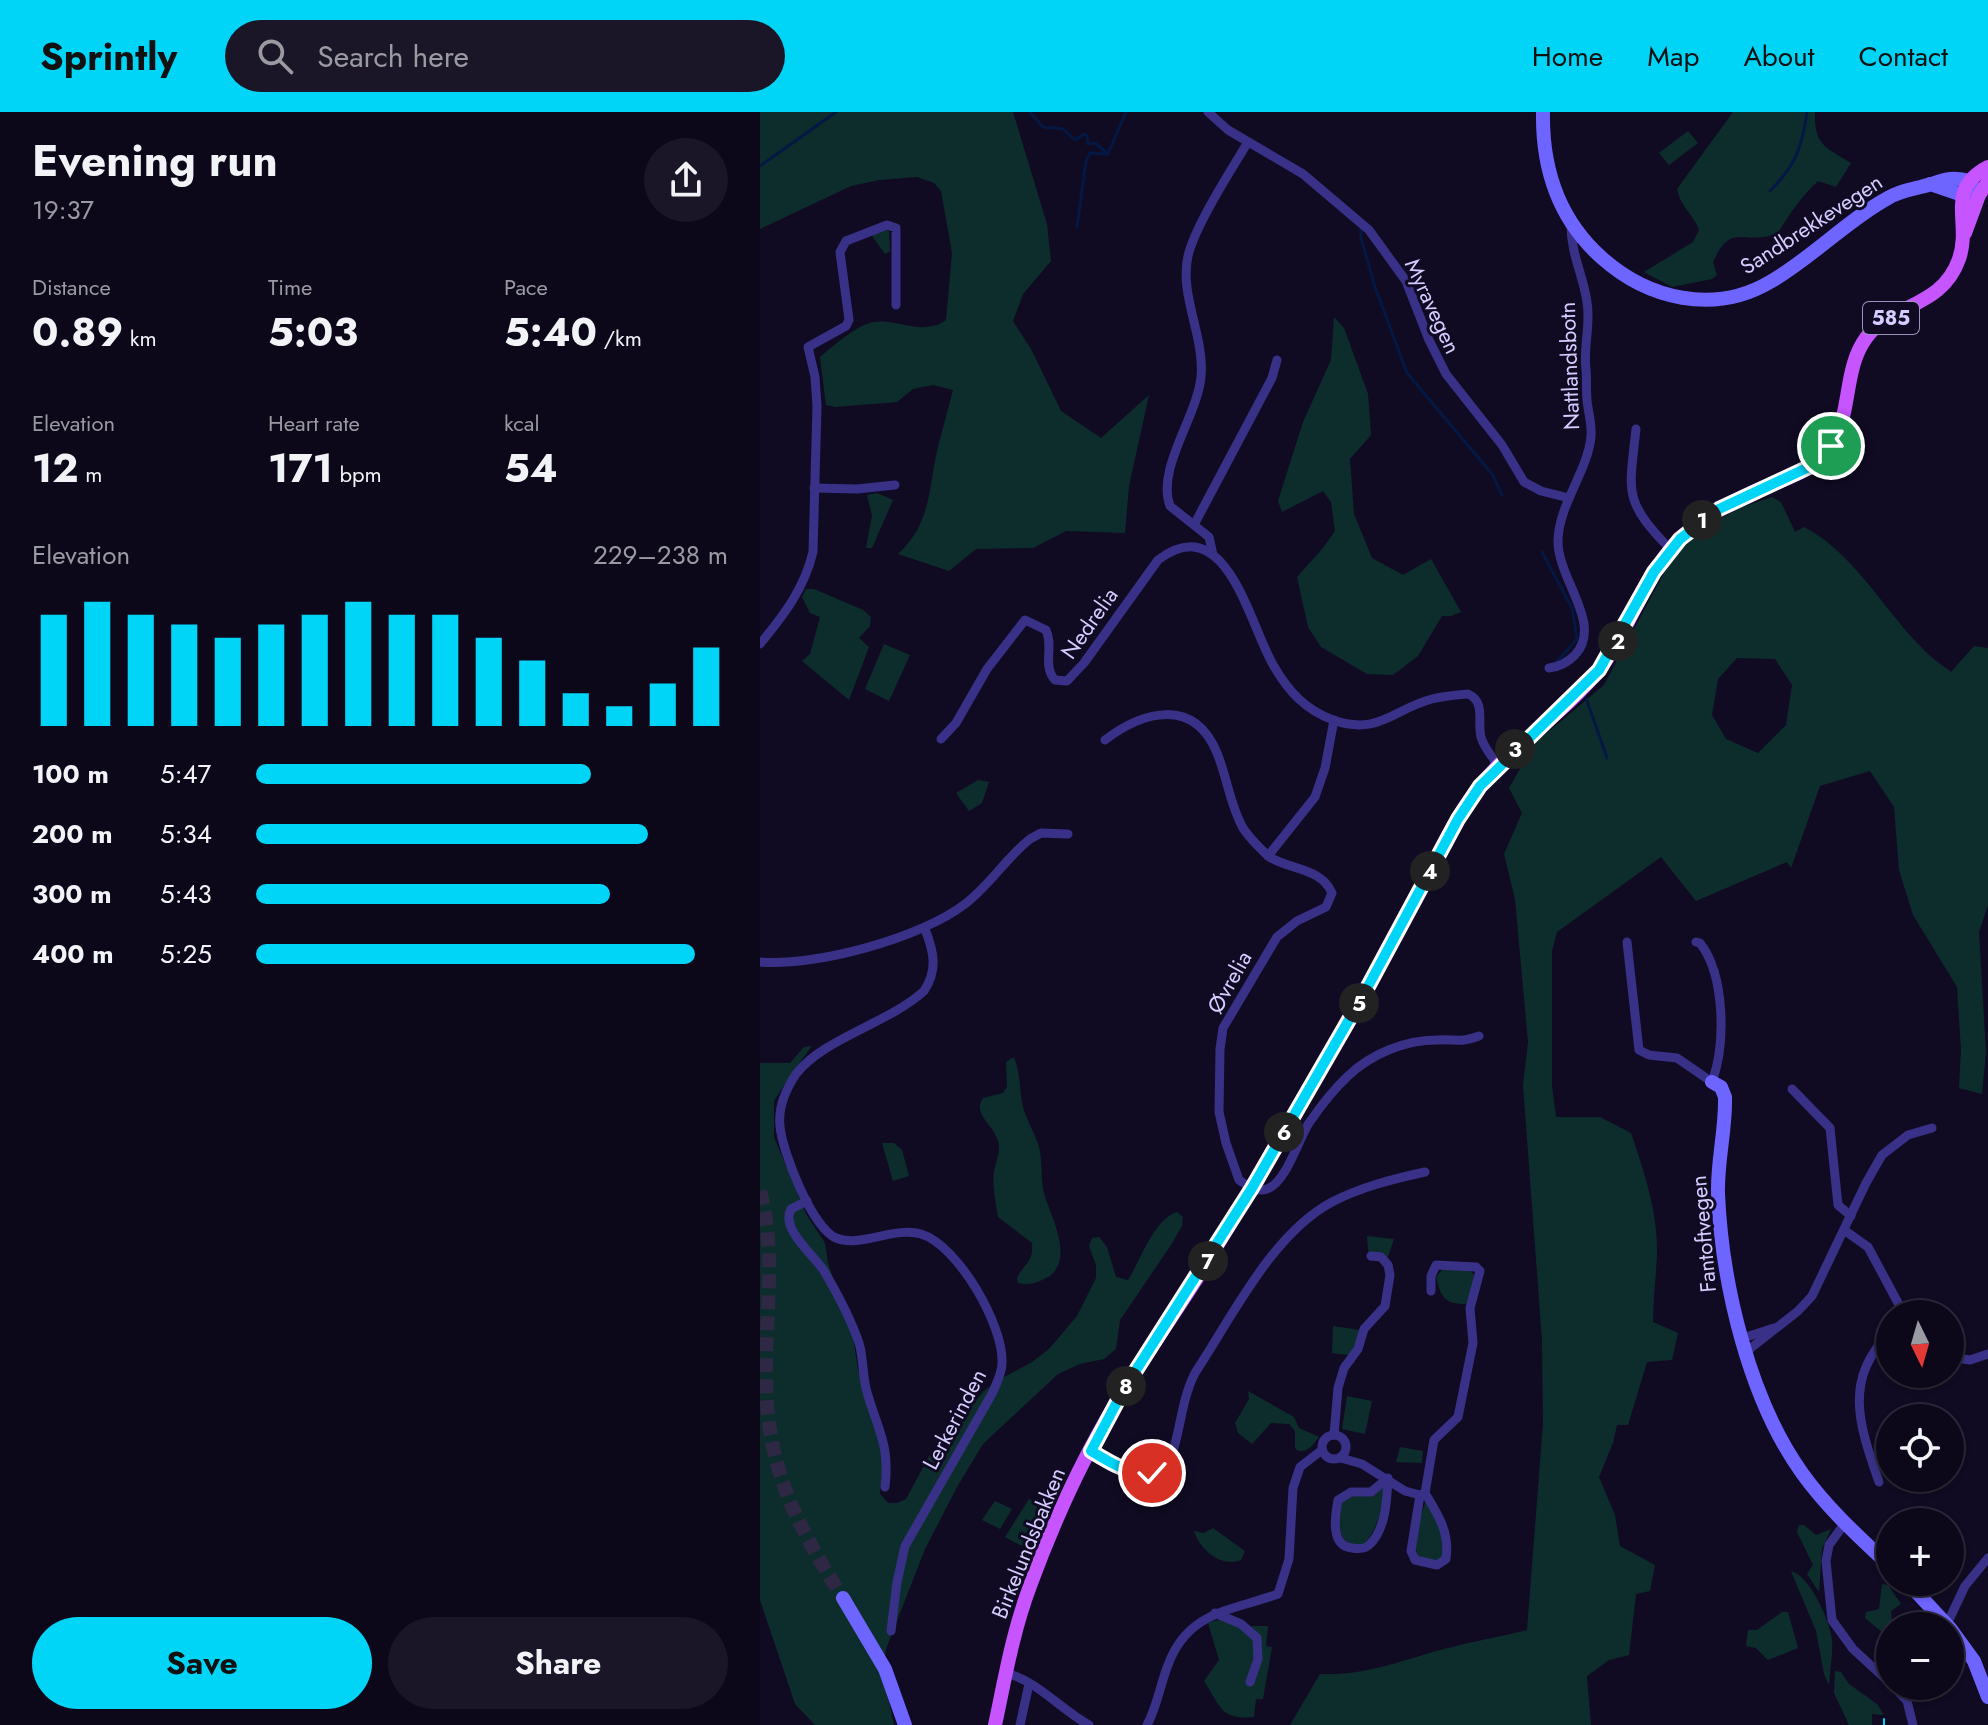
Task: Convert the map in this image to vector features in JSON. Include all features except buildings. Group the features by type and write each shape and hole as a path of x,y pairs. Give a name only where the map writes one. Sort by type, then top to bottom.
{"main road":[{"path":"1964,233 1960,208 1962,195 1969,181 1988,167"},
{"path":"1964,233 1984,189"},
{"name":"Birkelundsbakken","path":"995,1725 1020,1616 1031,1583 1091,1451 1124,1389 1252,1188 1365,992 1458,819 1480,786 1599,670 1654,572 1670,549 1693,526 1719,509 1798,473 1825,454 1839,429 1854,367 1863,344 1880,324 1919,304 1945,284 1959,260 1964,233"}],"street":[{"name":"Myravegen","path":"1208,112 1228,130 1303,174 1369,230 1406,281 1446,374 1502,445 1524,482 1541,491 1569,498"},
{"name":"Sandbrekkevegen","path":"1543,112 1551,179 1571,225 1600,257 1638,283 1674,297 1717,300 1745,294 1769,283 1897,193 1949,178 1969,181"},
{"path":"1248,142 1194,239 1186,264 1201,377 1172,464 1166,490 1170,506 1209,537 1213,555 1240,590 1273,665 1290,691 1309,707 1334,720 1367,725 1382,722 1433,699 1468,694 1478,703 1482,740 1499,766"},
{"path":"1969,181 1984,189"},
{"path":"1930,184 1962,195 1984,189"},
{"path":"760,644 796,598 809,569 814,535 816,390 808,347 846,326 849,320 840,252 846,241 887,225 896,228 896,305"},
{"name":"Nattlandsbotn","path":"1549,668 1564,664 1573,657 1585,637 1582,610 1564,575 1559,552 1559,531 1591,438 1586,370 1588,310 1571,246 1571,225"},
{"path":"1195,523 1272,378 1277,360"},
{"path":"1636,429 1629,483 1632,500 1652,532 1670,549"},
{"path":"814,488 857,489 895,485"},
{"name":"Nedrelia","path":"941,739 956,723 987,669 1025,620 1042,627 1049,637 1048,670 1051,676 1055,680 1067,681 1084,663 1137,585 1158,560 1169,552 1189,547 1213,555"},
{"path":"1105,740 1116,732 1159,714 1175,713 1189,719 1211,742 1242,826 1268,856 1315,797 1325,768 1334,720"},
{"path":"760,962 809,959 925,929 966,903 1030,839 1041,833 1068,834"},
{"name":"Øvrelia","path":"1252,1188 1236,1176 1221,1126 1218,1103 1223,1028 1277,937 1297,921 1326,907 1332,893 1319,876 1279,864 1268,856"},
{"name":"Lerkerinden","path":"891,1631 900,1560 905,1546 993,1392 1000,1377 1002,1353 989,1316 972,1282 949,1251 914,1233 840,1239 824,1230 807,1201 780,1127 782,1104 797,1074 818,1055 924,991 934,965 925,929"},
{"path":"1627,942 1639,1050 1649,1055 1677,1058 1712,1082"},
{"name":"Fantoftvegen","path":"1696,942 1706,951 1719,990 1720,1058 1712,1082 1721,1087 1725,1097 1718,1174 1721,1233 1729,1292 1771,1419 1781,1439 1805,1477 1876,1553"},
{"path":"1252,1188 1266,1190 1278,1182 1307,1126 1350,1074 1400,1045 1437,1040 1463,1042 1479,1036"},
{"path":"1792,1089 1830,1128 1838,1205 1851,1216"},
{"path":"1745,1345 1798,1311 1812,1296 1874,1166 1888,1148 1908,1135 1932,1128"},
{"path":"1091,1451 1141,1474 1152,1473 1165,1465 1177,1444 1189,1385 1263,1269 1283,1244 1304,1221 1330,1203 1375,1184 1425,1172"},
{"name":"Lerkerinden","path":"807,1201 789,1212 791,1227 824,1271 859,1344 864,1381 886,1445 885,1487"},
{"path":"1844,1230 1868,1247 1896,1300"},
{"path":"1334,1435 1338,1388 1344,1368 1358,1349 1364,1329 1385,1306 1390,1275 1388,1265 1385,1260 1371,1256"},
{"path":"1322,1450 1330,1459 1341,1458 1362,1464 1405,1491 1422,1494 1443,1523 1448,1543 1446,1559 1437,1565 1415,1560 1411,1551 1422,1494 1434,1440 1458,1417 1473,1343 1470,1308 1480,1271 1476,1267 1436,1265 1431,1276 1431,1291"},
{"path":"1876,1353 1864,1370 1860,1385 1860,1422 1876,1473"},
{"path":"1964,1359 1988,1354"},
{"path":"1147,1725 1172,1655 1190,1630 1215,1613 1261,1602 1278,1594 1289,1559 1293,1488 1300,1467 1322,1450 1324,1440 1334,1435 1346,1443 1346,1451 1341,1458"},
{"path":"1388,1478 1387,1503 1371,1544 1349,1549 1341,1544 1335,1519 1338,1500 1351,1492 1371,1492 1388,1478"},
{"path":"1845,1523 1829,1545 1826,1561 1832,1620 1853,1649 1876,1670"},
{"path":"1955,1612 1965,1586 1988,1558"},
{"path":"1920,1596 1936,1612"},
{"path":"843,1598 885,1669 905,1725"},
{"path":"1215,1613 1241,1624 1257,1638 1258,1659 1250,1682"},
{"path":"1964,1647 1974,1661 1988,1697"},
{"path":"1006,1673 1029,1684 1089,1725"},
{"path":"1020,1725 1029,1684"},
{"path":"1906,1700 1913,1725"}],"green space":[{"path":"760,112 1013,112 1047,224 1051,261 1023,294 1013,321 1031,349 1061,411 1101,438 1149,395 1129,486 1125,533 1066,531 1033,548 976,549 949,571 898,554 917,531 922,519 953,390 933,385 913,389 897,402 826,405 820,357 852,332 873,322 928,327 946,320 952,253 941,191 934,183 917,177 879,180 851,186 760,229"},
{"path":"1733,112 1815,112 1817,132 1823,144 1851,163 1836,187 1818,181 1778,233 1766,237 1733,238 1726,242 1713,262 1717,275 1712,279 1672,287 1644,272 1693,242 1699,230 1677,189"},
{"path":"1688,131 1698,143 1669,165 1659,153"},
{"path":"889,231 890,251 885,254 870,233"},
{"path":"1334,317 1344,328 1368,394 1371,435 1350,459 1354,514 1372,558 1403,575 1431,559 1461,612 1442,616 1418,656 1393,675 1367,674 1321,647 1308,627 1297,577 1335,531 1331,502 1323,491 1282,512 1278,501 1303,422 1331,360"},
{"path":"877,493 893,500 872,548 866,548 872,515 867,495"},
{"path":"1772,497 1781,502 1795,532 1804,527 1838,551 1922,648 1951,672 1974,646 1988,648 1988,905 1979,932 1986,1052 1982,1094 1959,1088 1961,1050 1957,987 1913,915 1899,870 1894,807 1870,771 1820,786 1791,868 1787,862 1696,901 1661,857 1557,932 1552,951 1552,1086 1556,1117 1600,1117 1631,1133 1653,1208 1657,1239 1653,1322 1678,1333 1672,1360 1647,1362 1628,1425 1617,1425 1599,1477 1615,1515 1620,1546 1655,1565 1650,1591 1636,1594 1629,1655 1609,1660 1587,1676 1591,1725 1290,1725 1320,1674 1370,1670 1527,1630 1543,1424 1542,1340 1523,1085 1528,1042 1515,899 1504,854 1522,813 1509,788 1535,743 1604,685 1672,558 1699,532 1742,507","holes":["1737,658 1775,659 1792,685 1786,725 1758,753 1726,739 1712,715 1718,679"]},
{"path":"806,589 814,589 863,610 871,617 870,626 859,638 869,647 849,700 802,661 810,654 820,617 810,613 802,597"},
{"path":"884,644 910,655 889,701 865,689"},
{"path":"978,780 989,782 982,803 969,811 956,793"},
{"path":"812,1046 774,1101 774,1137 806,1214 825,1243 828,1263 853,1337 858,1370 876,1423 883,1463 880,1494 888,1503 906,1499 932,1451 983,1392 1049,1349 1077,1316 1096,1278 1096,1265 1089,1246 1092,1238 1099,1237 1107,1247 1116,1277 1128,1280 1161,1223 1177,1212 1183,1217 1182,1226 1171,1245 1120,1320 1116,1349 1104,1359 1080,1364 1058,1374 983,1444 957,1487 925,1549 886,1649 883,1674 894,1725 815,1725 795,1704 760,1600 760,1063 790,1063 804,1047"},
{"path":"1012,1058 1018,1070 1023,1107 1039,1147 1043,1191 1060,1242 1058,1265 1053,1274 1027,1284 1018,1283 1017,1278 1030,1258 1032,1243 998,1217 994,1172 999,1145 980,1109 983,1098 1003,1093 1007,1087 1006,1062"},
{"path":"882,1143 894,1143 902,1150 909,1176 893,1181"},
{"path":"1367,1236 1394,1239 1388,1257 1369,1261"},
{"path":"1467,1267 1477,1278 1473,1293 1466,1304 1453,1303 1442,1295 1436,1277 1442,1270"},
{"path":"1333,1326 1360,1330 1358,1344 1349,1355 1332,1353"},
{"path":"1248,1391 1294,1417 1299,1428 1319,1437 1308,1449 1298,1451 1295,1448 1295,1431 1289,1424 1271,1423 1252,1444 1238,1433 1235,1423 1249,1399"},
{"path":"1347,1396 1372,1401 1365,1434 1342,1429"},
{"path":"1400,1447 1423,1451 1422,1463 1396,1462"},
{"path":"1386,1487 1378,1518 1368,1539 1362,1546 1347,1542 1341,1532 1340,1503"},
{"path":"1029,1499 1047,1509 1022,1546 1005,1537"},
{"path":"1426,1500 1441,1529 1443,1559 1435,1562 1418,1558 1416,1551"},
{"path":"995,1501 1012,1509 1000,1529 982,1520"},
{"path":"1799,1525 1804,1525 1816,1535 1831,1529 1822,1549 1819,1592 1807,1574 1813,1565 1797,1532"},
{"path":"1213,1528 1245,1551 1241,1560 1218,1559 1206,1550 1194,1531 1204,1533"},
{"path":"1791,1571 1812,1590 1827,1622 1832,1645 1829,1685 1816,1631"},
{"path":"1881,1596 1896,1596 1901,1604 1891,1612 1876,1612 1876,1627 1865,1618 1866,1612 1879,1609"},
{"path":"1782,1612 1788,1612 1798,1648 1768,1660 1756,1648 1746,1646 1748,1630 1757,1630"},
{"path":"1221,1619 1249,1632 1252,1626 1268,1626 1266,1646 1272,1647 1263,1699 1256,1699 1254,1717 1228,1714 1218,1705 1204,1681 1219,1660 1208,1623"},
{"path":"1835,1671 1841,1672 1849,1684 1877,1704 1884,1715 1872,1714 1872,1725 1849,1725 1834,1693"}],"waterway":[{"path":"760,166 836,112"},
{"path":"1030,112 1043,127 1063,129 1075,140 1084,134 1088,144 1095,143 1108,154 1126,112"},
{"path":"1770,191 1796,156 1807,112"},
{"path":"1077,227 1086,161 1090,153 1106,154"},
{"path":"1361,228 1375,287 1407,373 1492,474 1502,495"},
{"path":"1542,552 1572,608 1577,639 1555,664"},
{"path":"1586,698 1607,758"}],"tunnel":[{"path":"760,1191 769,1257 766,1369 771,1434 785,1490 796,1516 843,1598"}],"tram line":[{"path":"1884,1719 1884,1725"}],"route":[{"path":"1152,1473 1127,1470 1091,1451 1124,1389 1252,1188 1365,992 1458,819 1480,786 1514,750 1599,670 1654,572 1693,526 1719,509 1809,467 1831,446"}]}
